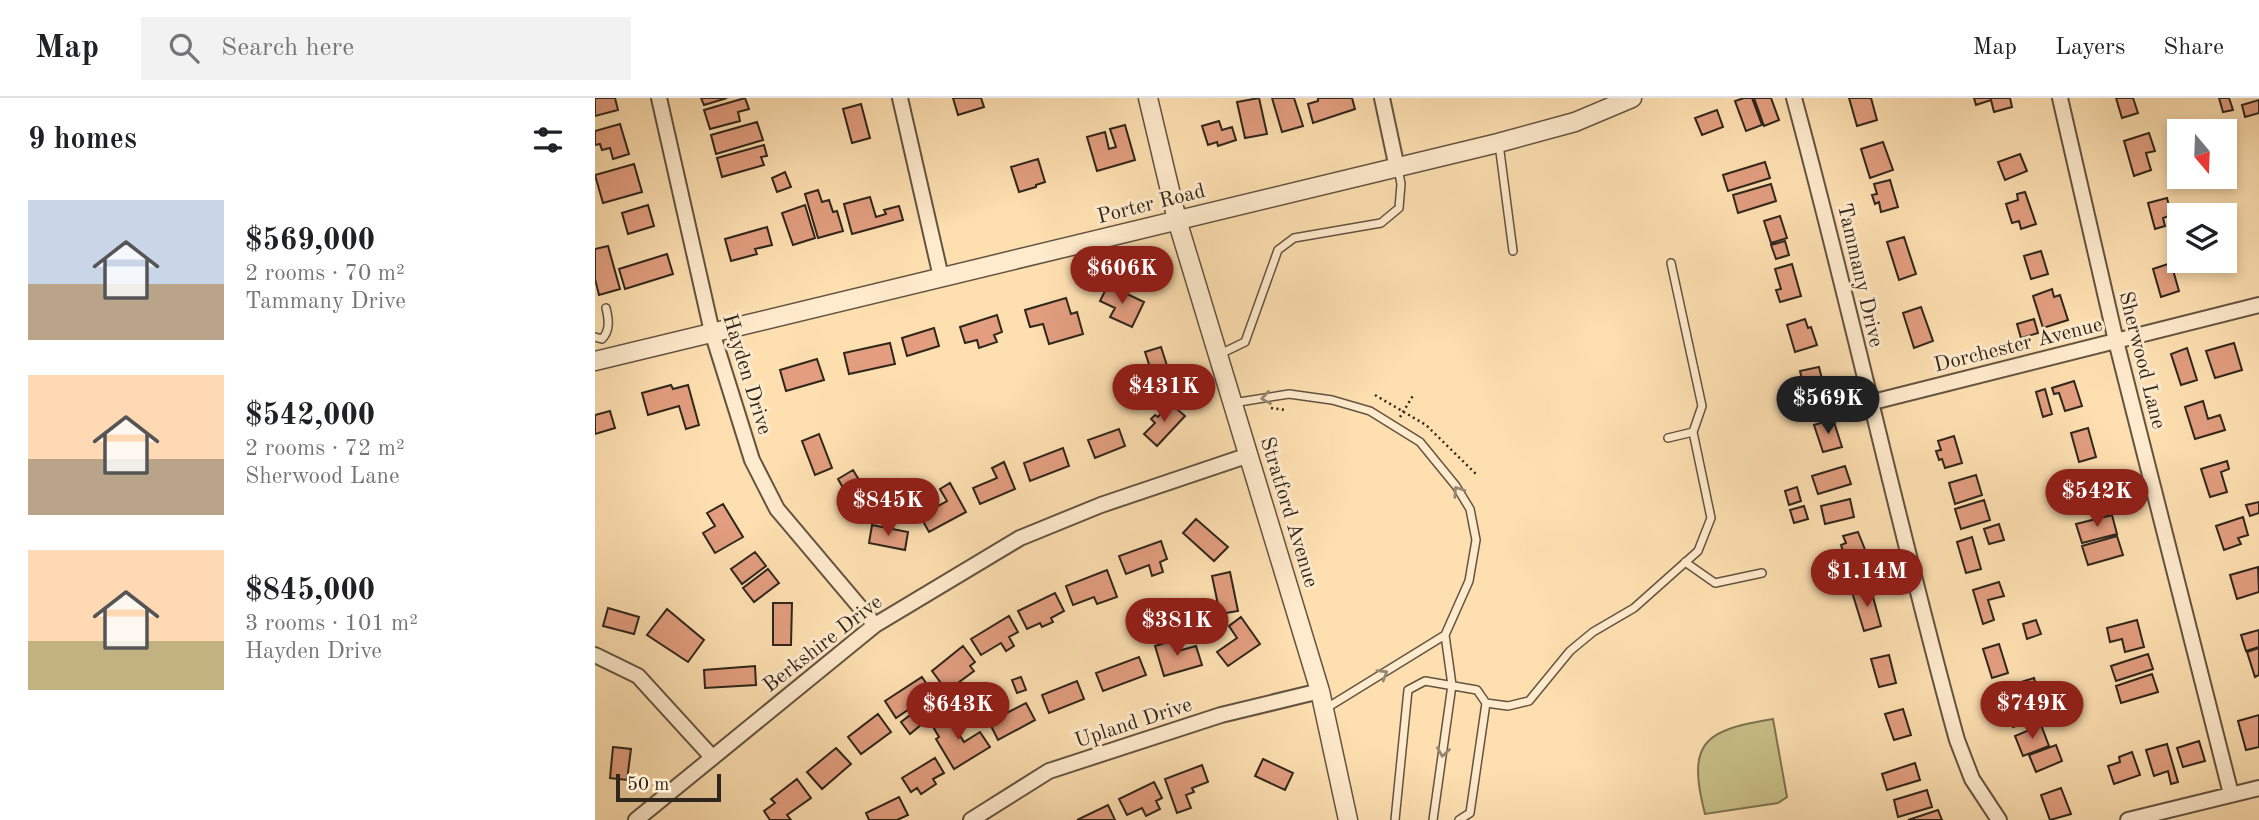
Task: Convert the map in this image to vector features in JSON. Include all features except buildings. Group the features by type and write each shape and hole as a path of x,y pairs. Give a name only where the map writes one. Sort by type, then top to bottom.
{"street":[{"name":"Hayden Drive","path":"659,98 712,332 752,460 777,509 875,625"},
{"path":"900,98 941,278"},
{"name":"Stratford Avenue","path":"1148,98 1177,220 1320,691 1348,820"},
{"path":"1382,98 1397,168"},
{"name":"Porter Road","path":"601,360 1499,143 1575,122 1632,98"},
{"name":"Tammany Drive","path":"1794,98 1823,204 1869,403 1957,740 1972,779 1999,820"},
{"name":"Sherwood Lane","path":"2060,98 2116,341 2231,794"},
{"name":"Dorchester Avenue","path":"1869,403 2259,305"},
{"name":"Berkshire Drive","path":"636,820 875,625 1020,538 1101,505 1249,455"},
{"path":"595,655 638,676 712,757"},
{"name":"Upland Drive","path":"971,820 1049,771 1221,715 1320,691"},
{"path":"2129,820 2259,788"}],"lane":[{"path":"1499,143 1513,251"},
{"path":"1218,355 1245,342 1278,250 1294,238 1381,223 1399,208 1401,184 1397,168"},
{"path":"1486,703 1508,706 1529,701 1570,651 1593,632 1634,608 1697,551 1711,518 1693,432 1702,406 1671,264"},
{"path":"601,360 598,338 608,329 606,308"},
{"path":"1233,403 1290,394 1332,400 1370,411 1420,442 1456,486 1470,509 1476,540 1469,581 1445,635 1452,685 1433,820"},
{"path":"1668,438 1693,432"},
{"path":"1685,562 1715,583 1762,573"},
{"path":"1324,709 1445,635"},
{"path":"1395,820 1408,690 1425,681 1477,690 1486,703 1470,813 1459,820"}],"path":[{"path":"1395,426 1414,394"},
{"path":"1375,396 1426,425 1476,474"},
{"path":"1267,408 1285,410"}],"shaded area":[{"path":"1773,719 1787,797 1778,803 1705,814 1698,770 1700,755 1706,743 1731,728"}]}
